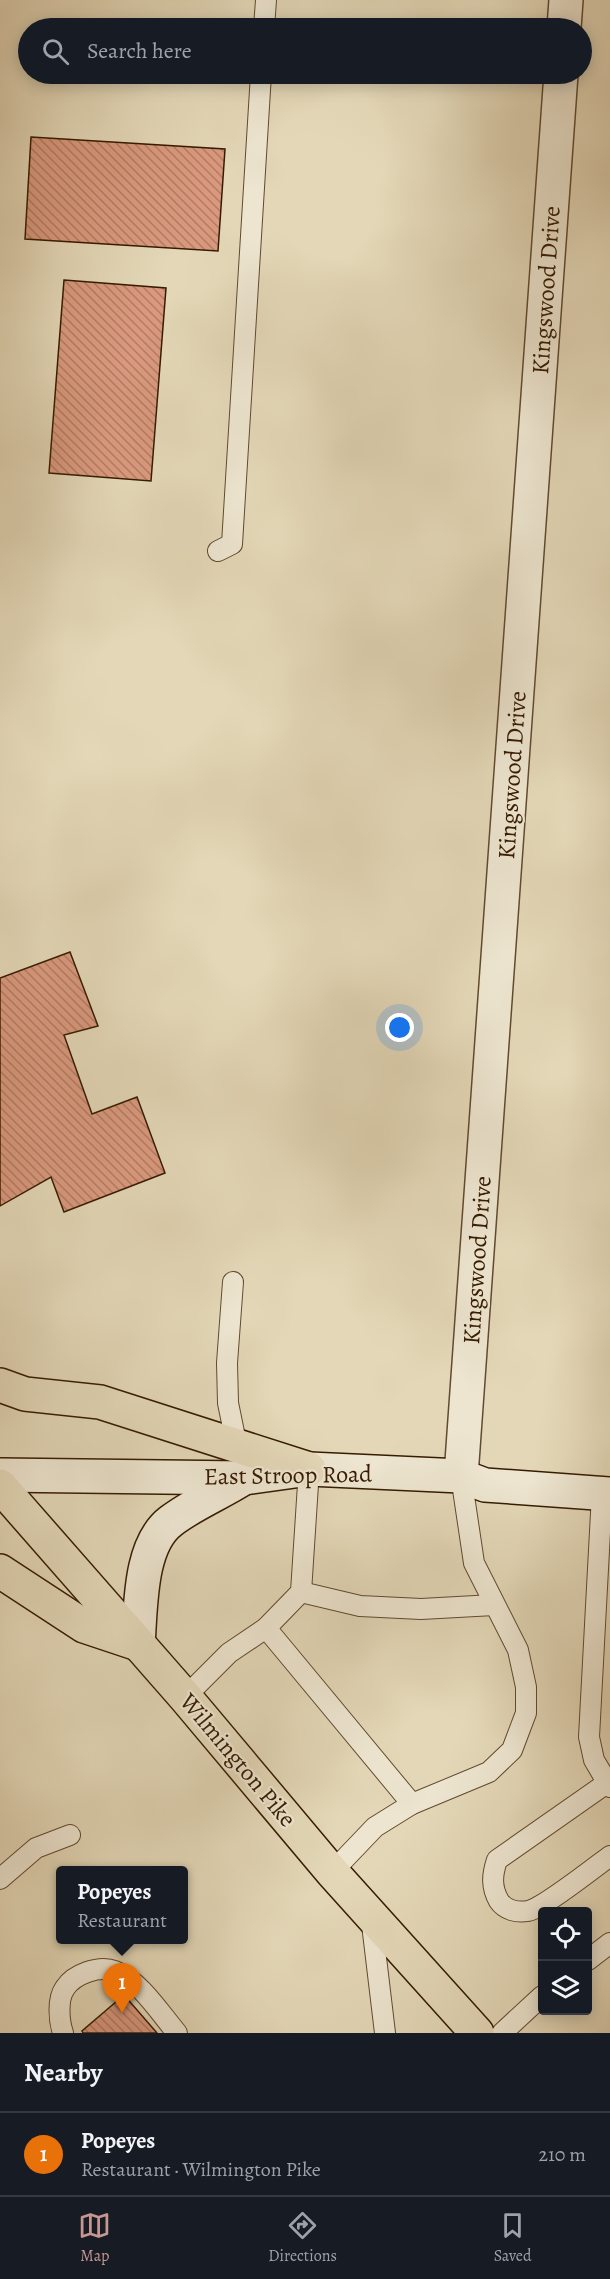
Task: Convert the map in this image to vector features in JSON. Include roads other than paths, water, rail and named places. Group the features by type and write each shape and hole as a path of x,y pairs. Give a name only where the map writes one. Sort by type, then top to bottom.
{"main road":[{"path":"0,1386 26,1394 100,1402 241,1463 309,1469"},
{"name":"Wilmington Pike","path":"0,1486 185,1697 332,1872 477,2033"},
{"path":"0,1571 84,1626 138,1644"}],"street":[{"path":"565,18 566,0"},
{"name":"Kingswood Drive","path":"460,1476 560,84"},
{"path":"138,1644 142,1585 153,1541 170,1521 241,1463"},
{"name":"East Stroop Road","path":"0,1475 241,1463"},
{"name":"East Stroop Road","path":"309,1469 460,1476 485,1485 606,1494"}],"lane":[{"path":"265,18 266,0"},
{"path":"218,551 232,544 260,84"},
{"path":"233,1282 227,1363 228,1403 241,1463"},
{"path":"185,1697 229,1653 266,1628 301,1592 309,1469"},
{"path":"332,1872 375,1827 412,1804 489,1772 512,1750 526,1713 526,1687 518,1650 474,1563 460,1476"},
{"path":"606,1494 589,1737 594,1760 608,1785 497,1860 492,1874 493,1890 501,1904 512,1911 530,1911 610,1856"},
{"path":"301,1592 360,1606 422,1609 494,1605"},
{"path":"266,1628 412,1804"},
{"path":"0,1879 36,1848 70,1835"},
{"path":"370,1914 385,2033"},
{"path":"592,1957 610,1943"},
{"path":"63,2033 60,2013 65,1986 89,1970 113,1970 133,1983 177,2033"},
{"path":"502,2033 538,2001"}],"place":[{"name":"Popeyes","path":"122,2013"}]}
